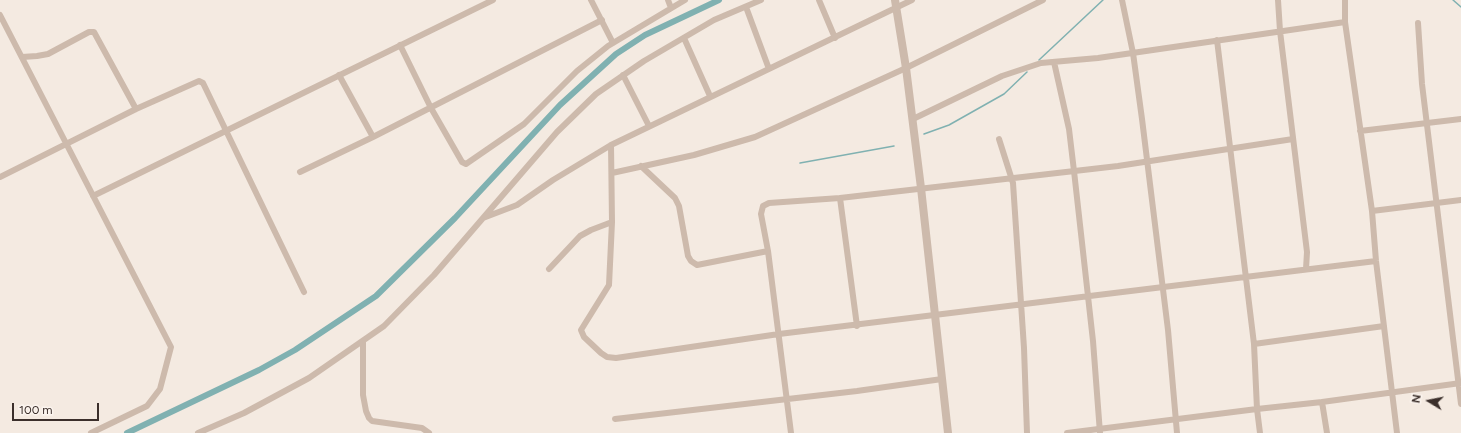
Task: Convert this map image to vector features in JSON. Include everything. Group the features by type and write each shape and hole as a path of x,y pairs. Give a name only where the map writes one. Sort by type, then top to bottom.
{"street":[{"path":"93,196 493,0"},
{"path":"591,0 613,43"},
{"path":"668,0 671,8"},
{"path":"400,45 431,108 462,162 466,164 524,124 577,71 613,43 685,0"},
{"path":"198,433 244,413 303,382 363,342 384,326 434,275 556,132 596,94 644,60 714,20 761,0"},
{"path":"818,0 835,38"},
{"path":"482,218 517,205 553,180 612,144 710,96 835,38 896,4 912,0"},
{"path":"612,173 694,155 755,137 906,68 1043,0"},
{"path":"1122,0 1133,53 1163,287 1176,433"},
{"path":"1278,0 1280,31 1307,252 1306,269"},
{"path":"1345,0 1345,22 1372,211 1376,261 1397,433"},
{"path":"896,4 913,119 948,433"},
{"path":"746,7 769,69"},
{"path":"0,15 171,346 160,389 147,406 91,433"},
{"path":"300,172 431,108 602,20"},
{"path":"913,119 1002,76 1030,66 1133,53 1345,22"},
{"path":"1418,23 1422,84 1460,384 1461,404"},
{"path":"22,57 48,54 89,32 94,32 136,109"},
{"path":"684,38 710,96"},
{"path":"1217,40 1254,344 1257,409 1260,433"},
{"path":"1054,62 1069,129 1088,296 1100,431"},
{"path":"339,75 373,137"},
{"path":"624,75 648,126"},
{"path":"0,177 136,109 199,81 204,83 304,292"},
{"path":"1360,131 1461,119"},
{"path":"999,139 1012,177 1021,305 1027,433"},
{"path":"791,433 768,251 761,214 763,206 769,203 840,198 1074,171 1293,139"},
{"path":"612,144 612,222 609,285 581,330 584,337 607,357 616,358 779,334 857,326 1376,261"},
{"path":"641,166 675,198 679,206 688,256 691,261 697,265 768,251"},
{"path":"840,198 857,326"},
{"path":"1372,211 1461,200"},
{"path":"549,269 580,236 612,222"},
{"path":"1254,344 1384,326"},
{"path":"363,342 364,395 366,411 369,418 372,421 422,428 429,433"},
{"path":"615,419 787,399 942,378"},
{"path":"1067,433 1100,431 1257,409 1460,384"},
{"path":"1322,402 1327,433"}],"waterway":[{"path":"127,433 259,370 295,350 376,296 455,218 560,105 616,54 645,35 719,0"},
{"path":"1039,60 1103,0"},
{"path":"1453,0 1461,7"},
{"path":"924,134 949,125 1004,94 1027,72"},
{"path":"800,163 894,146"}]}
